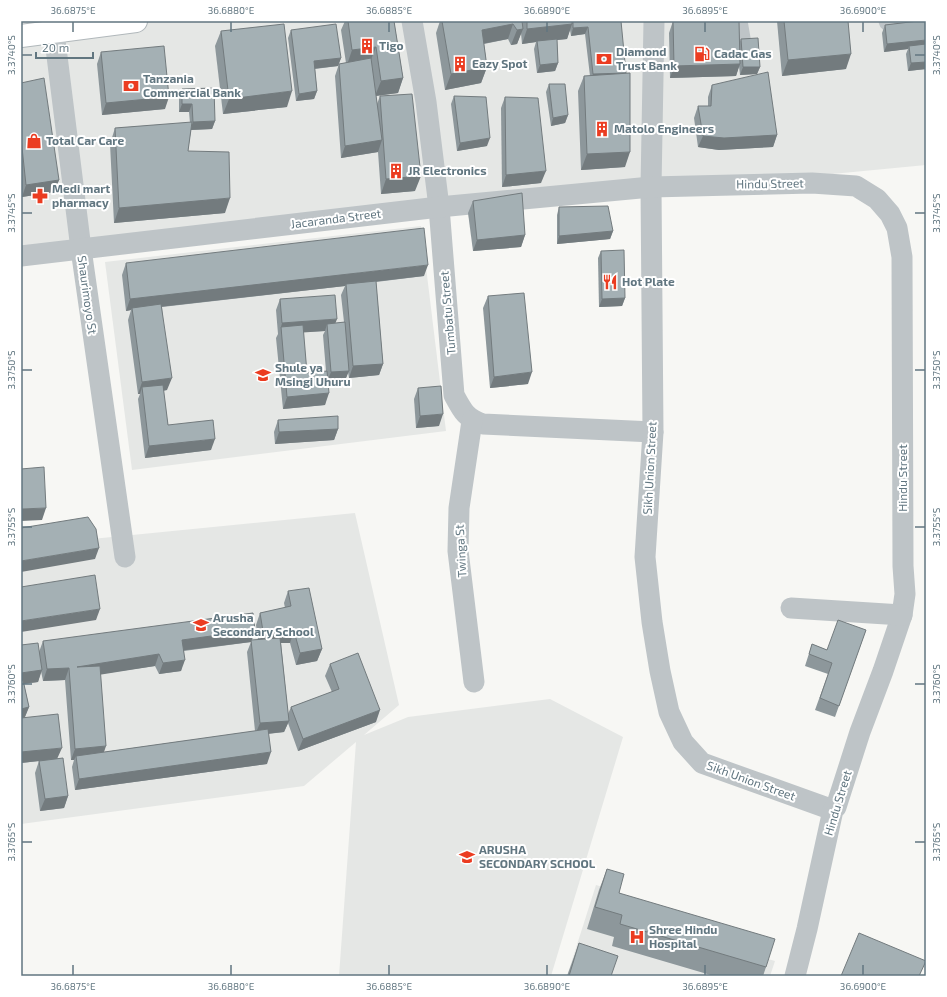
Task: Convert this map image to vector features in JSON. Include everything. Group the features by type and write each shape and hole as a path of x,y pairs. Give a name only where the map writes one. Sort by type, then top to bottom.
{"main road":[{"path":"21,36 136,21"}],"street":[{"name":"Tumbatu Street","path":"412,21 426,102 439,207 454,395 461,409 472,420"},
{"name":"Sikh Union Street","path":"654,21 652,187 653,432 645,557 652,622 660,671 669,712 683,742 702,763 833,810"},
{"path":"737,21 741,44"},
{"path":"889,21 898,27 926,25"},
{"name":"Shaurimoyo St","path":"54,32 81,249 125,557"},
{"name":"Hindu Street","path":"652,187 812,183 856,186 877,199 890,214 897,228 902,257 902,566 905,594 902,615 860,732 836,807 833,810 807,929 795,976"},
{"name":"Jacaranda Street","path":"21,256 439,207 652,187"},
{"path":"472,420 483,424 653,432"},
{"name":"Twinga St","path":"472,420 459,508 458,551 474,682"},
{"path":"791,608 902,615"}],"shaded area":[{"path":"21,21 926,21 926,165 21,252"},
{"path":"421,226 446,431 132,470 105,262"},
{"name":"Arusha Secondary School","path":"355,513 399,705 364,735 408,717 550,699 623,737 551,976 339,976 356,742 304,786 21,824 21,546"},
{"name":"Shree Hindu Hospital","path":"596,885 620,892 613,913 775,961 770,976 567,976"}],"building":[{"path":"348,21 394,21 403,78 381,81 376,47 352,50"},
{"path":"442,21 522,21 523,29 517,30 513,24 482,30 487,67 451,74"},
{"path":"527,21 572,21 572,24 527,29"},
{"name":"Diamond Trust Bank","path":"573,21 621,21 626,73 593,74 588,27 573,28"},
{"name":"Cadac Gas","path":"673,21 739,21 740,64 674,66"},
{"path":"784,21 848,21 851,54 788,60"},
{"path":"926,21 926,40 887,44 885,25"},
{"path":"284,24 292,91 229,99 221,31"},
{"path":"336,24 341,58 314,61 317,91 299,94 291,30"},
{"path":"758,38 760,67 743,67 741,39"},
{"path":"557,39 558,63 540,65 537,41"},
{"path":"926,44 926,62 911,63 909,46"},
{"name":"Tanzania Commercial Bank","path":"164,46 169,97 106,103 101,52"},
{"path":"371,58 382,140 345,146 339,64"},
{"path":"768,72 777,135 724,138 703,136 698,106 711,106 712,85"},
{"name":"Matolo Engineers","path":"630,73 630,152 587,154 584,76"},
{"name":"Total Car Care","path":"44,78 59,180 26,185 21,138 21,83"},
{"path":"549,84 565,84 568,115 553,118"},
{"path":"214,88 215,121 193,122 192,104 182,104 182,89"},
{"name":"JR Electronics","path":"412,94 421,176 386,179 380,96"},
{"path":"454,96 486,97 490,138 460,143"},
{"path":"505,97 538,98 546,171 506,175"},
{"path":"192,122 188,151 229,152 230,198 119,208 115,128"},
{"path":"522,193 525,235 477,240 473,201"},
{"path":"608,206 613,231 559,236 559,207"},
{"path":"424,228 428,265 130,299 126,263"},
{"name":"Hot Plate","path":"624,250 625,298 602,299 601,251"},
{"path":"376,281 383,364 353,366 346,284"},
{"path":"524,293 532,372 494,377 488,296"},
{"path":"335,295 337,319 282,323 280,299"},
{"path":"161,304 172,378 142,382 132,308"},
{"path":"345,322 349,371 331,372 327,324"},
{"path":"303,325 307,373 327,371 329,393 287,397 281,327"},
{"path":"163,385 168,425 213,420 215,439 149,446 142,387"},
{"path":"441,386 443,414 420,416 418,388"},
{"path":"338,416 338,429 279,432 278,420"},
{"path":"44,467 46,508 21,509 21,469"},
{"path":"88,517 96,529 99,548 21,561 21,528"},
{"path":"95,575 100,609 21,621 21,587"},
{"path":"309,588 322,649 300,653 294,631 263,631 260,613 291,606 288,591"},
{"path":"253,613 255,630 182,640 185,660 163,663 159,654 77,667 100,666 106,746 75,749 69,668 47,669 43,641"},
{"path":"838,620 866,630 839,706 820,698 832,663 809,654 812,644 827,650"},
{"path":"280,638 289,721 260,723 251,640"},
{"path":"38,643 42,670 21,673 21,645"},
{"path":"358,653 380,710 303,739 291,707 339,689 330,664"},
{"path":"23,680 29,707 21,709 21,681"},
{"path":"58,714 62,748 21,752 21,718"},
{"path":"268,729 271,752 79,779 76,756"},
{"path":"63,758 68,796 45,799 39,761"},
{"path":"607,869 624,874 619,893 775,939 766,967 620,924 622,915 595,907"},
{"path":"859,933 926,961 919,976 841,976"},
{"path":"579,943 618,956 611,976 569,976"}],"place":[{"name":"Tigo","path":"367,46"},
{"name":"Cadac Gas","path":"702,54"},
{"name":"Diamond Trust Bank","path":"604,59"},
{"name":"Eazy Spot","path":"460,64"},
{"name":"Tanzania Commercial Bank","path":"131,86"},
{"name":"Matolo Engineers","path":"602,129"},
{"name":"Total Car Care","path":"34,141"},
{"name":"JR Electronics","path":"396,171"},
{"name":"Medi mart pharmacy","path":"40,196"},
{"name":"Hot Plate","path":"610,282"},
{"name":"Shule ya Msingi Uhuru","path":"263,375"},
{"name":"Arusha Secondary School","path":"201,625"},
{"name":"ARUSHA SECONDARY SCHOOL","path":"467,857"},
{"name":"Shree Hindu Hospital","path":"637,937"}]}
